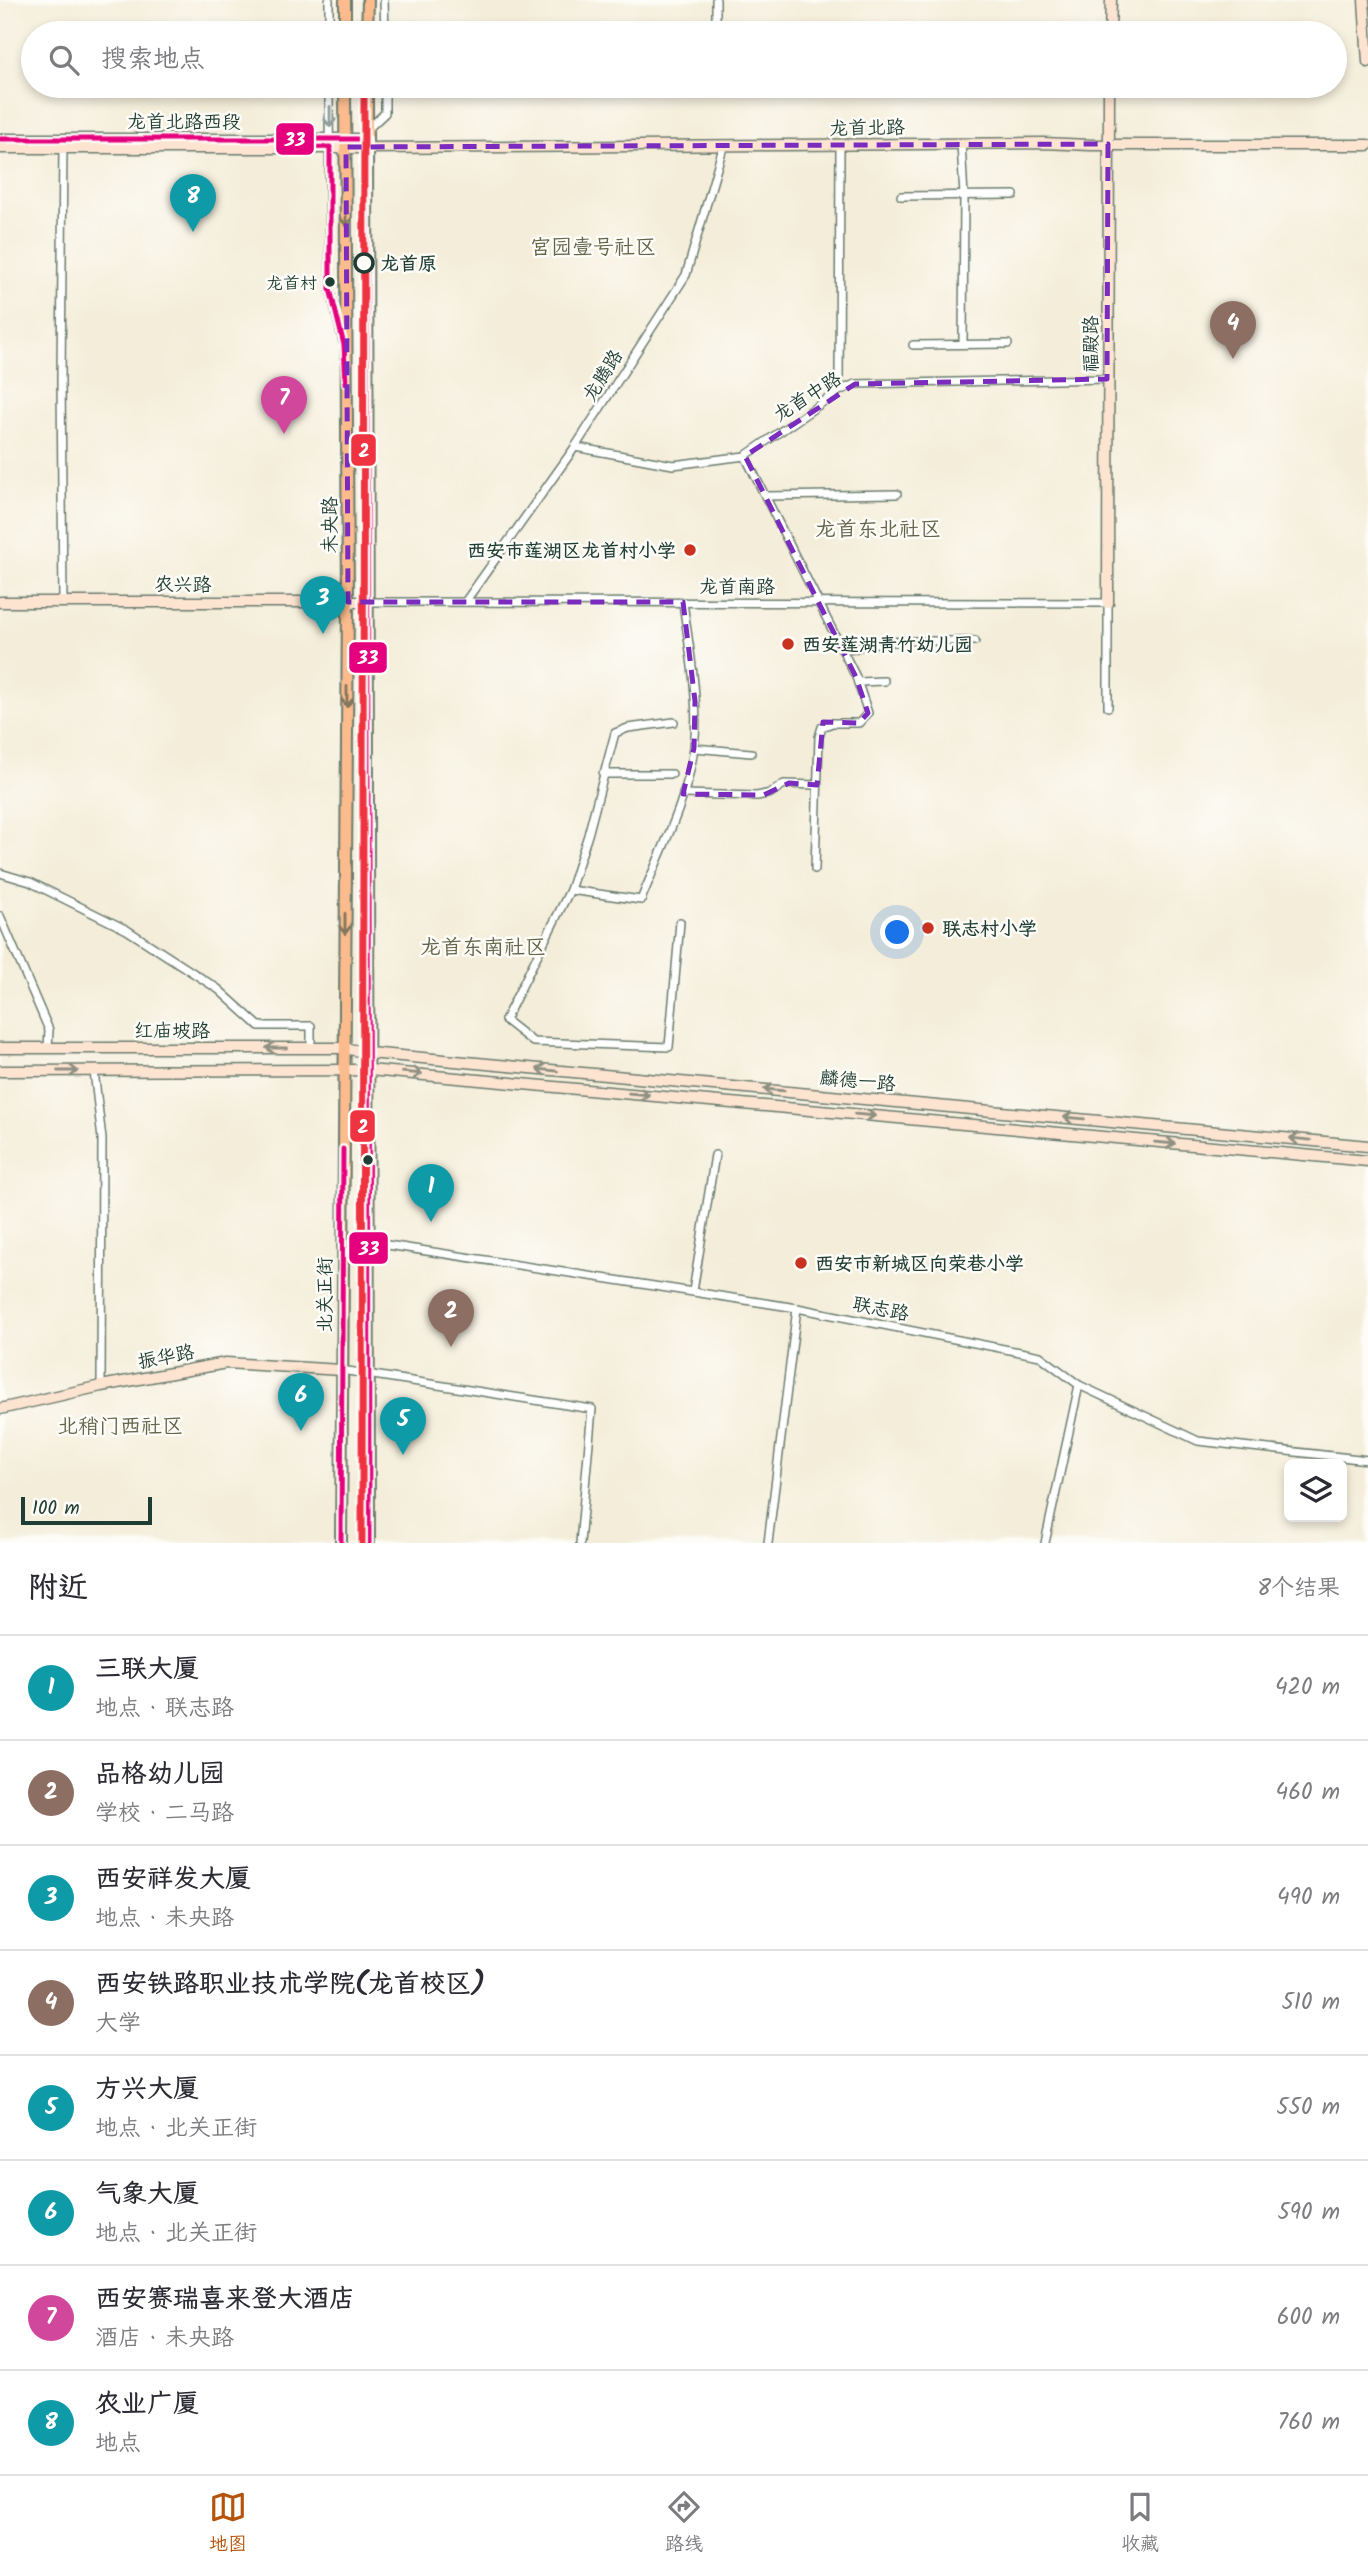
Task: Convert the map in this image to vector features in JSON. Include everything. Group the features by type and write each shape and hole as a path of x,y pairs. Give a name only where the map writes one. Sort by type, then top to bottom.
{"main road":[{"path":"345,0 345,21"},
{"path":"367,21 368,0"},
{"path":"1110,21 1111,0"},
{"path":"1364,0 1368,62"},
{"name":"未央路","path":"344,1048 348,602 345,98"},
{"name":"未央路","path":"367,98 369,1053"},
{"name":"福殿路","path":"1108,603 1110,98"},
{"name":"龙首北路西段","path":"0,139 63,143 346,143 367,139"},
{"name":"龙首北路","path":"367,139 840,145 1368,145"},
{"name":"龙首北路西段","path":"0,148 63,143"},
{"name":"农兴路","path":"0,602 366,602"},
{"name":"红庙坡路","path":"0,1048 344,1048"},
{"name":"麟德一路","path":"344,1048 369,1053 1368,1146"},
{"name":"北关正街","path":"341,1543 344,1048"},
{"path":"369,1053 369,1543"},
{"name":"麟德一路","path":"344,1071 369,1070 1368,1161"},
{"path":"0,1071 344,1071"},
{"name":"振华路","path":"0,1409 102,1386 226,1363 341,1370"}],"street":[{"path":"329,0 329,21"},
{"path":"384,0 385,21"},
{"path":"716,0 716,21"},
{"path":"329,98 330,289 346,359"},
{"path":"367,139 386,113 385,98"},
{"path":"63,143 61,380 64,601"},
{"path":"961,143 964,196 963,344"},
{"name":"龙腾路","path":"465,601 575,447 686,275 724,144"},
{"path":"839,390 840,145"},
{"path":"901,196 1014,195"},
{"path":"913,345 1008,344"},
{"name":"龙首中路","path":"575,447 673,465 745,456 839,390 855,384 1107,379"},
{"path":"745,456 858,682 868,713 859,723 832,723 822,727 819,737 815,869"},
{"path":"766,496 897,494"},
{"name":"龙首南路","path":"366,602 1108,603"},
{"path":"570,890 641,901 683,794 694,748 695,701 683,602"},
{"path":"1108,603 1108,707"},
{"path":"841,649 905,641 975,641"},
{"path":"858,682 884,681"},
{"path":"674,722 617,732 570,890 505,1020 533,1042 669,1047 680,922"},
{"path":"694,748 751,753"},
{"path":"603,774 672,774"},
{"path":"683,794 757,796 771,793 784,784 817,785"},
{"path":"0,873 30,882 127,930 218,989 258,1026 311,1026 311,1048"},
{"path":"0,916 49,1030 48,1048"},
{"path":"94,1071 102,1139 102,1386"},
{"path":"693,1291 715,1155"},
{"name":"联志路","path":"368,1242 797,1308 1040,1356 1079,1385 1198,1441 1368,1460"},
{"path":"768,1543 797,1308"},
{"path":"341,1370 592,1409 580,1543"},
{"path":"1045,1543 1079,1385"}],"highlighted area":[{"path":"1108,144 1107,379 855,384 745,456 856,677 868,713 859,723 823,722 817,785 789,783 764,795 683,794 694,748 695,701 683,602 348,602 346,147"}],"transit line":[{"name":"2","path":"362,1543 364,98"},
{"name":"33","path":"0,139 367,139 369,1543"},
{"name":"33","path":"297,148 330,147 330,289 344,345 346,383"},
{"name":"33","path":"341,1543 343,1149"}],"place":[{"name":"农业广厦","path":"193,232"},
{"name":"龙首原","path":"364,263"},
{"name":"龙首村","path":"330,282"},
{"name":"西安铁路职业技术学院(龙首校区)","path":"1233,359"},
{"name":"西安赛瑞喜来登大酒店","path":"284,434"},
{"name":"西安市莲湖区龙首村小学","path":"690,550"},
{"name":"西安祥发大厦","path":"323,634"},
{"name":"西安莲湖青竹幼儿园","path":"788,644"},
{"name":"联志村小学","path":"928,928"},
{"name":"三联大厦","path":"431,1222"},
{"name":"西安市新城区向荣巷小学","path":"801,1263"},
{"name":"品格幼儿园","path":"451,1347"},
{"name":"气象大厦","path":"301,1431"},
{"name":"方兴大厦","path":"403,1455"}],"district":[{"name":"宫园壹号社区","path":"593,247"},
{"name":"龙首东北社区","path":"878,529"},
{"name":"龙首东南社区","path":"483,947"},
{"name":"北稍门西社区","path":"120,1426"}]}
